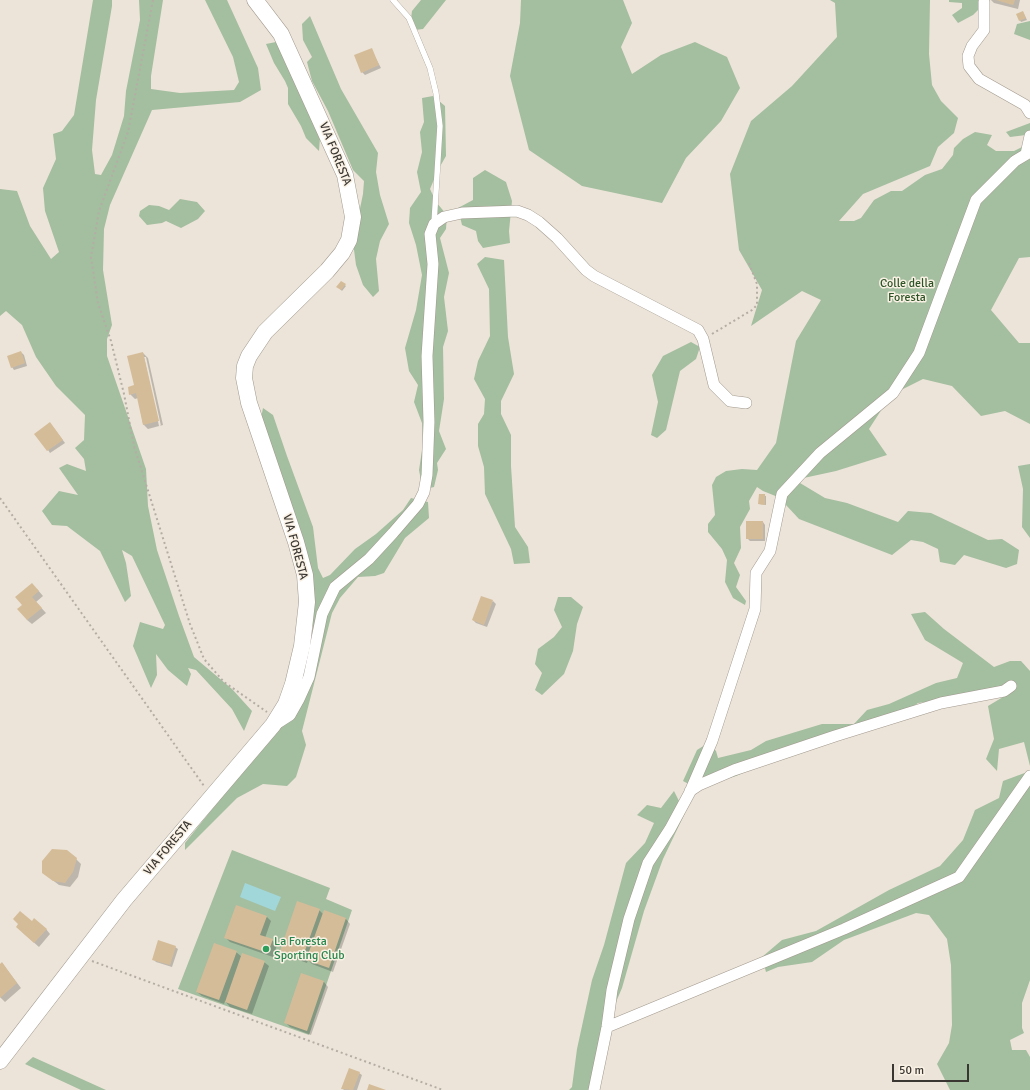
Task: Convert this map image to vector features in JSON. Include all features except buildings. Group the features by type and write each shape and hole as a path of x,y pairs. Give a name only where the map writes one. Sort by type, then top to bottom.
{"main road":[{"name":"VIA FORESTA","path":"0,1061 124,900 273,725 286,704 293,684 302,646 307,602 304,575 296,542 249,403 244,378 245,366 249,356 266,332 327,271 342,253 350,240 353,217 345,175 281,34 255,0"}],"street":[{"path":"984,2 984,30 972,46 968,56 969,66 979,79 1025,105 1030,113"},
{"path":"594,1090 607,1028 612,990 627,926 648,863 670,829 690,792 712,741 755,609 756,573 770,551 782,494 820,453 892,393 919,353 976,200 1015,161 1028,153 1030,136"},
{"path":"273,725 290,715 300,699 308,678 322,614 335,587 369,559 393,534 418,504 424,492 427,475 429,422 427,356 433,264 430,234 434,224 444,217 462,213 517,211 528,215 539,222 557,238 586,270 594,276 688,323 698,330 701,335 714,385 730,401 746,403"},
{"path":"690,792 699,785 734,770 842,733 941,703 1004,691 1010,686"},
{"path":"607,1028 844,929 959,877 1030,776"}],"lane":[{"path":"393,0 409,18 430,68 436,93 440,126 434,224"}],"path":[{"path":"153,0 128,132 100,211 92,249 91,257 98,303 111,341 124,394 134,446 174,578 195,638 204,659 224,682 266,712 273,725"},
{"path":"701,335 716,333 752,310 757,305 757,284 749,263"},
{"path":"0,498 199,778 210,798"},
{"path":"80,956 443,1090"}],"green space":[{"path":"93,0 112,0 96,100 92,150 95,174 101,175 112,155 124,116 126,91 140,20 139,0 163,0 151,76 151,89 180,93 234,90 239,82 233,57 205,0 227,0 258,68 261,90 240,102 152,110 110,205 104,229 103,270 112,325 107,339 107,356 146,469 148,506 157,550 194,657 232,689 252,711 244,731 232,709 196,670 188,668 191,674 187,686 168,670 156,654 157,675 151,688 133,646 140,622 163,629 165,625 132,556 122,550 126,563 131,596 125,602 100,551 67,526 52,525 42,511 59,491 78,495 59,468 67,464 86,471 84,459 75,448 84,440 85,415 56,386 36,357 22,325 6,311 0,316 0,189 17,191 30,226 51,259 59,252 45,211 43,188 56,159 53,134 62,131 74,115"},
{"path":"421,0 446,0 423,29 415,30 410,26 412,11"},
{"path":"521,0 623,0 632,23 621,47 632,74 661,55 695,42 727,57 740,88 721,121 686,158 662,203 582,186 529,150 510,76 520,23"},
{"name":"Colle della Foresta","path":"830,0 930,0 929,54 932,85 941,101 958,118 954,133 938,147 930,166 863,194 839,221 854,221 861,218 874,200 891,191 902,191 925,175 942,169 953,155 954,148 963,139 975,132 992,135 987,145 996,151 1014,151 1026,145 1026,135 1010,137 1006,132 1030,123 1030,257 1019,258 991,310 1019,343 1030,343 1030,424 1005,411 981,416 952,386 923,379 891,395 869,429 887,455 836,471 799,479 800,483 825,498 847,503 898,522 908,511 931,513 988,540 1002,539 1019,550 1017,564 1006,568 964,555 955,565 940,562 938,549 923,542 911,540 892,555 799,519 786,505 783,499 757,487 749,501 750,509 740,527 741,548 734,563 740,575 736,587 746,601 745,605 733,598 725,582 727,560 722,549 708,532 708,524 715,515 712,485 716,477 726,471 742,469 757,470 776,443 796,341 821,300 802,291 751,326 762,290 739,250 730,174 751,121 792,86 837,37 835,3"},
{"path":"949,0 979,0 979,9 973,15 958,23 952,15 962,8 962,3 949,2"},
{"path":"310,16 341,89 378,153 376,172 380,195 389,224 380,241 376,259 379,291 373,297 363,285 356,265 353,242 363,194 364,181 353,170 328,111 312,81 307,62 312,57 303,40 302,24"},
{"path":"1030,21 1030,40 1014,34 1017,24"},
{"path":"276,42 293,66 320,138 319,151 306,138 288,104 288,88 274,63 266,44"},
{"path":"433,96 445,106 446,156 430,189 436,202 447,215 446,229 440,238 449,273 444,297 448,331 443,347 444,399 439,431 446,449 437,463 438,470 434,487 430,488 422,486 419,470 423,444 422,423 414,402 418,385 409,371 405,348 416,310 422,275 416,245 409,223 410,208 421,192 417,172 422,152 420,132 424,122 422,98"},
{"path":"485,170 506,182 512,201 509,231 510,243 483,248 478,241 476,231 462,225 458,208 473,200 473,178"},
{"path":"180,199 197,202 205,211 198,219 181,228 166,221 147,225 139,216 140,211 149,205 159,206 169,210"},
{"path":"485,257 504,260 508,337 514,374 501,401 501,414 511,435 511,466 515,527 528,547 530,563 514,564 511,549 485,494 484,467 478,446 478,424 484,414 485,399 474,379 478,361 490,336 489,289 477,264"},
{"path":"691,342 700,347 696,359 680,371 666,430 657,438 651,435 658,402 652,375 663,356"},
{"path":"263,408 273,415 313,527 318,568 323,578 330,575 355,549 376,534 403,510 411,498 428,502 429,518 405,538 384,573 375,576 358,577 340,598 332,613 302,731 306,745 296,777 287,786 263,784 237,798 185,850 185,843 249,763 287,720 305,672 313,627 302,538 261,418"},
{"path":"1030,464 1030,538 1022,527 1023,489 1018,466"},
{"path":"558,597 571,597 583,607 577,624 573,651 564,674 542,695 535,690 542,673 535,664 538,649 554,637 562,627 554,610"},
{"path":"925,612 944,629 994,667 1010,661 1021,661 1030,671 1030,766 1024,742 999,749 997,771 986,759 994,739 988,706 1013,691 918,703 896,719 781,756 736,776 696,788 683,781 697,750 708,743 716,751 718,758 751,750 766,741 822,724 854,724 867,710 889,704 936,683 957,678 963,663 925,640 911,614"},
{"path":"1030,771 1030,980 1022,1003 1022,1028 1024,1033 1010,1040 1012,1050 1026,1050 1030,1057 1030,1090 950,1090 937,1064 949,1043 952,1025 951,965 947,939 929,915 916,913 844,940 812,962 778,967 766,972 762,957 782,940 816,931 889,890 940,866 963,840 975,810 999,798 1003,781"},
{"path":"674,791 685,813 663,859 644,911 622,988 610,1016 595,1090 569,1090 572,1087 577,1049 592,980 604,945 626,863 645,843 654,823 637,815 647,805 661,808"},
{"name":"La Foresta Sporting Club","path":"232,850 330,888 326,899 352,910 309,1035 178,989"},
{"path":"33,1057 106,1090 81,1090 25,1064"}],"water":[{"path":"245,883 281,897 275,911 240,897"}],"place":[{"name":"La Foresta Sporting Club","path":"266,949"}]}
